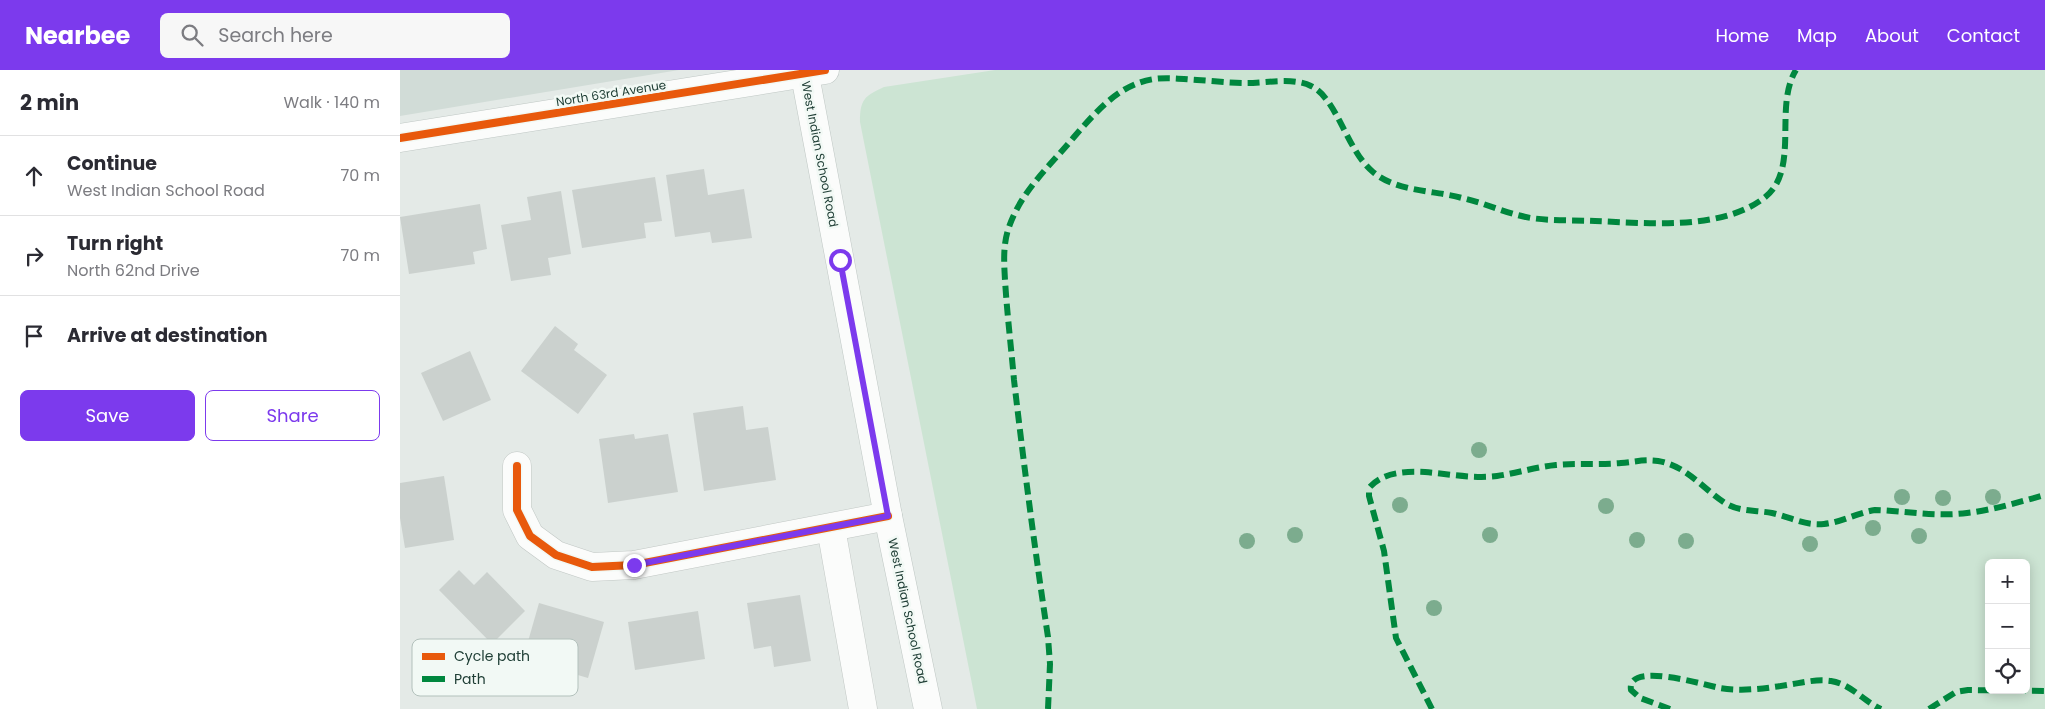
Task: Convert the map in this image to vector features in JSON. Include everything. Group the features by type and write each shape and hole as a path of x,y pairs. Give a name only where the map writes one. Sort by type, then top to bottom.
{"street":[{"name":"North 63rd Avenue","path":"400,138 811,71"},
{"name":"West Indian School Road","path":"811,71 888,516 928,709"},
{"path":"517,466 517,510 530,536 556,555 592,566 634,565 888,516"},
{"path":"830,528 863,709"}],"shaded area":[{"path":"400,70 679,70 400,116"}],"green space":[{"path":"995,70 2045,70 2045,709 977,709 860,122 862,104 872,93 884,87"}],"building":[{"path":"704,169 708,195 744,189 752,238 712,243 710,232 675,237 666,175"},
{"path":"655,177 662,221 644,223 646,238 582,248 572,190"},
{"path":"561,191 571,254 548,258 551,275 511,281 501,225 531,220 527,197"},
{"path":"480,204 487,249 473,252 475,264 409,274 400,217"},
{"path":"555,326 578,344 574,350 607,375 578,414 521,371"},
{"path":"470,351 491,400 443,421 421,373"},
{"path":"743,406 746,430 768,427 776,480 704,491 693,413"},
{"path":"634,434 635,439 668,434 678,492 608,503 599,439"},
{"path":"444,476 454,540 405,548 400,518 400,483"},
{"path":"459,570 474,585 487,572 525,611 497,639 487,639 439,590"},
{"path":"800,595 811,661 774,667 771,646 754,649 747,603"},
{"path":"539,603 604,622 588,678 578,675 578,639 529,639"},
{"path":"698,611 705,659 635,670 628,622"}],"marked path":[{"path":"1048,709 1050,664 1048,637 1014,380 1004,267 1006,236 1013,216 1028,192 1045,170 1109,100 1141,82 1159,78 1241,83 1280,81 1304,83 1320,92 1328,102 1364,163 1383,179 1393,183 1416,190 1471,200 1531,218 1682,223 1727,216 1746,209 1764,198 1775,186 1781,171 1784,155 1786,102 1796,70"},
{"path":"1432,709 1396,638 1384,551 1369,496 1369,488 1387,476 1402,472 1425,472 1488,477 1556,465 1613,464 1644,460 1658,461 1686,473 1730,506 1772,513 1817,524 1837,521 1875,510 1932,514 1967,513 1996,508 2045,495"},
{"path":"1670,709 1640,698 1631,690 1633,681 1641,677 1668,677 1738,690 1831,681 1851,689 1881,709"},
{"path":"1929,709 1956,692 1968,690 2045,691"}],"cycle path":[{"path":"400,138 825,70"},
{"path":"517,466 517,510 530,536 556,555 592,567 634,565 888,516"}],"route":[{"path":"634,565 888,516 840,260"}]}
